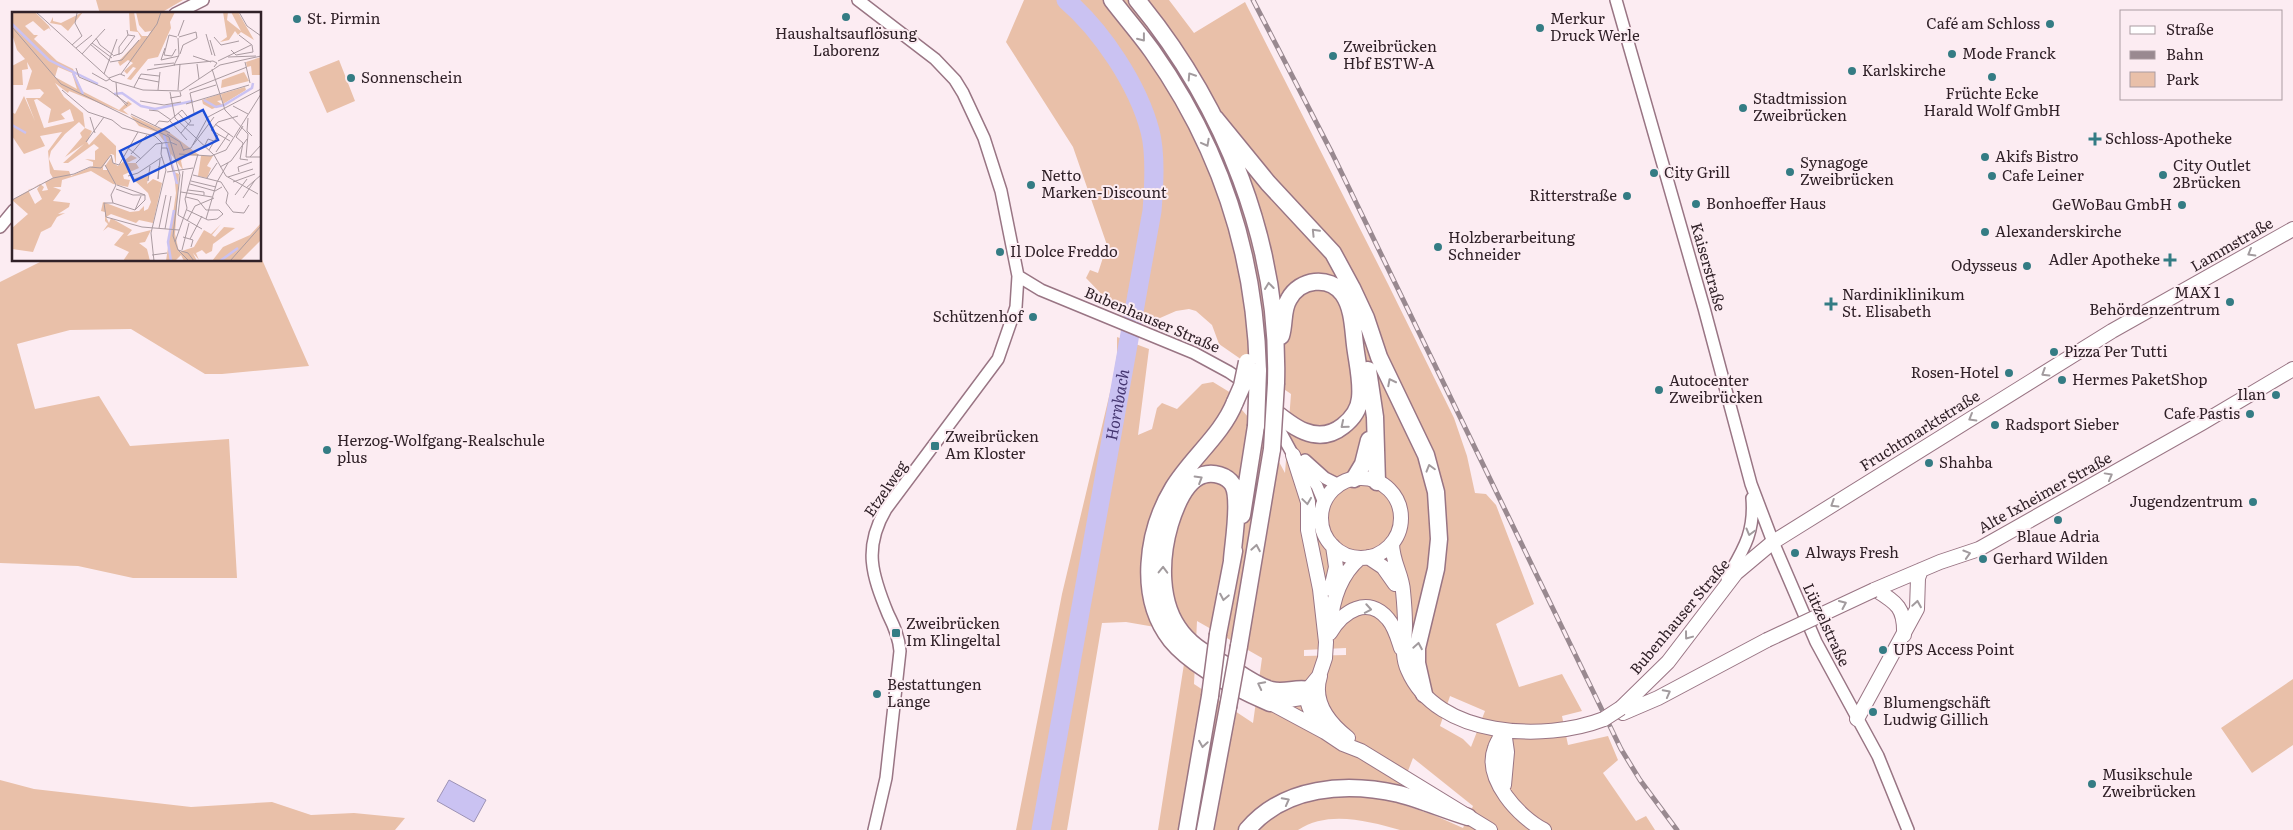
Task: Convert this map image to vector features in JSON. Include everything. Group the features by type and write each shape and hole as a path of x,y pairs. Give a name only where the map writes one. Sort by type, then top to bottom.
{"highway":[{"path":"1112,0 1152,51 1183,100 1209,148 1227,192 1243,246 1251,297 1252,366 1256,426 1248,490 1218,634 1210,696 1187,830"},
{"path":"1137,0 1169,42 1194,81 1215,118 1243,182 1256,220 1268,276 1276,352 1272,449 1239,646 1205,830"},
{"path":"1215,118 1268,183 1328,246 1344,271 1360,305 1379,357 1412,423 1431,470 1439,516 1436,569 1416,653 1416,663 1424,694"},
{"path":"1264,403 1292,425 1309,435 1326,434 1338,430 1354,416 1358,406 1360,388 1350,306 1343,294 1330,284 1314,282 1300,287 1288,300 1284,314 1284,329 1276,352"},
{"path":"1360,305 1375,417 1377,482"},
{"path":"1346,482 1363,464 1370,428 1366,388 1355,347"},
{"path":"1252,366 1236,402 1219,429 1182,475 1166,501 1152,538 1150,560 1151,583 1160,621 1171,640 1199,665 1270,703"},
{"path":"1232,560 1236,498 1233,486 1220,475 1200,476 1191,484 1182,497 1172,518 1166,541 1163,584 1173,620 1182,634 1201,650 1265,688 1277,691 1299,688 1313,692"},
{"path":"1247,830 1265,813 1289,798 1314,790 1340,788 1402,787 1468,817"}],"main road":[{"name":"Lammstraße","path":"2162,303 2293,229"},
{"name":"Fruchtmarktstraße","path":"1773,542 1941,436 2014,393 2112,331 2162,303"},
{"name":"Alte Ixheimer Straße","path":"1504,731 1564,730 1604,719 1622,710 1658,698 1767,640 1921,570 1979,549 2293,369"},
{"path":"1293,455 1308,502 1308,530 1320,589 1326,632"},
{"path":"1403,600 1387,571 1364,557 1346,555 1333,546 1326,538 1322,527 1321,514 1324,503 1329,494 1346,482 1366,478 1377,482 1392,494 1399,507 1400,525 1392,543 1392,555 1404,590 1404,657"},
{"name":"Bubenhauser Straße","path":"1622,710 1668,662 1736,573 1773,542"},
{"path":"1326,632 1336,593 1348,570 1364,557 1381,552 1392,543"},
{"path":"1325,732 1306,698 1313,692 1325,658 1326,632 1336,567 1333,546"},
{"path":"1857,719 1904,636 1917,609 1918,578 1921,570"},
{"path":"1875,590 1898,606 1904,622 1904,636"},
{"path":"1326,632 1340,617 1361,608 1381,613 1389,620 1413,680 1424,694 1446,710 1479,724 1504,731 1494,749 1497,776 1504,793 1519,814 1544,830"},
{"path":"1270,703 1296,700 1313,692"},
{"path":"1313,692 1331,723 1402,787"},
{"path":"1270,703 1325,732 1343,744 1361,751"},
{"path":"1468,817 1490,830"}],"street":[{"path":"179,12 203,0"},
{"name":"Etzelweg","path":"858,0 935,59 955,80 963,93 984,138 1001,191 1018,276 1016,307 998,359 886,509 877,525 873,546 872,570 896,633 900,651 886,778 874,830"},
{"name":"Kaiserstraße","path":"1616,0 1704,308 1751,484 1773,542"},
{"path":"0,227 12,212"},
{"name":"Bubenhauser Straße","path":"1018,276 1041,290 1194,353 1230,372 1244,382 1264,403 1293,455 1317,486 1324,503"},
{"name":"Bubenhauser Straße","path":"1281,432 1310,466 1325,478 1346,482"},
{"path":"1716,597 1745,548 1751,532 1753,510 1751,484"},
{"name":"Lützelstraße","path":"1773,542 1824,658 1878,756 1908,830"}],"green space":[{"path":"96,0 183,0 162,12 99,12"},
{"path":"1024,0 1169,0 1194,33 1245,2 1454,418 1467,456 1475,493 1486,494 1496,505 1534,604 1496,624 1519,687 1562,674 1582,711 1562,716 1568,745 1608,736 1618,760 1603,773 1636,821 1646,816 1655,830 1400,830 1375,823 1335,819 1322,820 1298,830 1158,830 1184,664 1155,627 1126,622 1102,623 1067,830 1016,830 1062,594 1112,384 1117,355 1117,337 1149,349 1138,435 1152,429 1157,408 1162,403 1177,409 1202,384 1213,382 1231,393 1235,402 1256,426 1272,449 1285,473 1291,394 1219,344 1212,325 1196,311 1189,309 1176,311 1160,318 1156,322 1151,322 1113,306 1086,278 1090,270 1098,273 1107,245 1073,147 1006,42","holes":["1197,621 1262,658 1253,723 1194,684","1346,648 1346,655 1304,656 1304,650","1450,696 1485,711 1471,747 1463,739 1440,726","1413,758 1473,806 1463,828 1396,802"]},
{"path":"339,60 355,101 327,113 309,72"},
{"path":"261,257 309,366 205,374 131,329 70,330 17,344 35,409 99,396 130,446 229,439 237,578 133,578 78,566 0,563 0,282 42,261 261,261"},
{"path":"2293,679 2293,745 2252,773 2221,728"},
{"path":"0,780 34,789 191,807 272,802 311,815 354,813 405,818 395,830 0,830"}],"shaded area":[{"path":"449,780 486,800 474,822 437,801"}],"waterway":[{"name":"Hornbach","path":"1041,830 1152,211 1154,181 1152,140 1137,95 1105,43 1093,27 1066,0"}],"railway":[{"path":"1253,0 1332,153 1621,749 1640,780 1677,830"}],"place":[{"name":"Haushaltsauflösung Laborenz","path":"846,17"},
{"name":"St. Pirmin","path":"297,19"},
{"name":"Café am Schloss","path":"2050,24"},
{"name":"Merkur Druck Werle","path":"1540,28"},
{"name":"Mode Franck","path":"1952,54"},
{"name":"Zweibrücken Hbf ESTW-A","path":"1333,56"},
{"name":"Karlskirche","path":"1852,71"},
{"name":"Früchte Ecke Harald Wolf GmbH","path":"1992,77"},
{"name":"Sonnenschein","path":"351,78"},
{"name":"Stadtmission Zweibrücken","path":"1743,108"},
{"name":"Schloss-Apotheke","path":"2095,139"},
{"name":"Akifs Bistro","path":"1985,157"},
{"name":"Synagoge Zweibrücken","path":"1790,172"},
{"name":"City Grill","path":"1654,173"},
{"name":"City Outlet 2Brücken","path":"2163,175"},
{"name":"Cafe Leiner","path":"1992,176"},
{"name":"Netto Marken-Discount","path":"1031,185"},
{"name":"Ritterstraße","path":"1627,196"},
{"name":"Bonhoeffer Haus","path":"1696,204"},
{"name":"GeWoBau GmbH","path":"2182,205"},
{"name":"Alexanderskirche","path":"1985,232"},
{"name":"Holzberarbeitung Schneider","path":"1438,247"},
{"name":"Il Dolce Freddo","path":"1000,252"},
{"name":"Adler Apotheke","path":"2170,260"},
{"name":"Odysseus","path":"2027,266"},
{"name":"MAX 1 Behördenzentrum","path":"2230,302"},
{"name":"Nardiniklinikum St. Elisabeth","path":"1831,304"},
{"name":"Schützenhof","path":"1033,317"},
{"name":"Pizza Per Tutti","path":"2054,352"},
{"name":"Rosen-Hotel","path":"2009,373"},
{"name":"Hermes PaketShop","path":"2062,380"},
{"name":"Autocenter Zweibrücken","path":"1659,390"},
{"name":"Ilan","path":"2276,395"},
{"name":"Cafe Pastis","path":"2250,414"},
{"name":"Radsport Sieber","path":"1995,425"},
{"name":"Zweibrücken Am Kloster","path":"935,446"},
{"name":"Herzog-Wolfgang-Realschule plus","path":"327,450"},
{"name":"Shahba","path":"1929,463"},
{"name":"Jugendzentrum","path":"2253,502"},
{"name":"Blaue Adria","path":"2058,520"},
{"name":"Always Fresh","path":"1795,553"},
{"name":"Gerhard Wilden","path":"1983,559"},
{"name":"Zweibrücken Im Klingeltal","path":"896,633"},
{"name":"UPS Access Point","path":"1883,650"},
{"name":"Bestattungen Lange","path":"877,694"},
{"name":"Blumengschäft Ludwig Gillich","path":"1873,712"},
{"name":"Musikschule Zweibrücken","path":"2092,784"}]}
